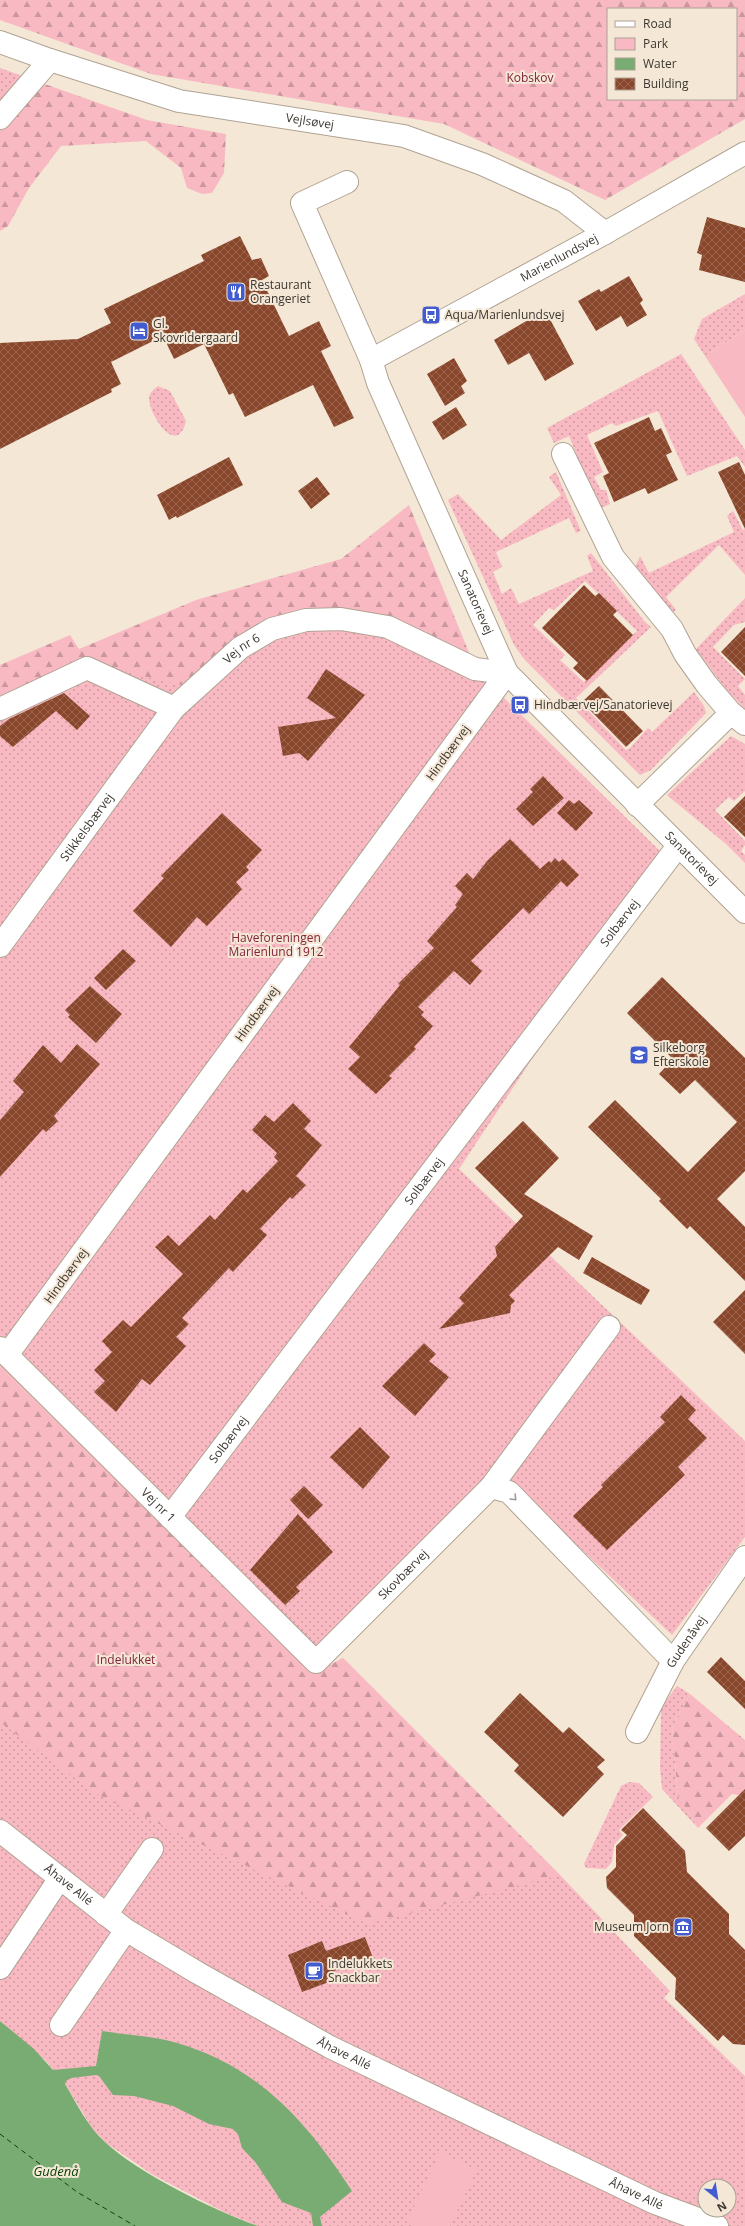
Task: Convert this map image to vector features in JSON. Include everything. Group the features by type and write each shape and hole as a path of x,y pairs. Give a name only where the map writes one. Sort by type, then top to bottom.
{"street":[{"name":"Vejlsøvej","path":"0,42 50,60 179,101 404,136 482,164 564,201 605,233"},
{"path":"0,118 50,60"},
{"name":"Marienlundsvej","path":"371,360 605,233 745,153"},
{"name":"Sanatorievej","path":"347,182 302,203 371,360 378,383 506,673 745,912"},
{"path":"563,454 613,557 672,629 685,654 707,685 738,719 637,805"},
{"name":"Vej nr 6","path":"174,708 240,648 272,629 306,620 341,619 388,627 475,669 506,673"},
{"path":"0,708 87,668 174,708"},
{"name":"Hindbærvej","path":"4,1352 506,673"},
{"name":"Stikkelsbærvej","path":"0,946 174,708"},
{"name":"Solbærvej","path":"170,1517 678,846"},
{"name":"Skovbærvej","path":"316,1662 491,1486 609,1327"},
{"name":"Vej nr 1","path":"4,1352 316,1662"},
{"path":"491,1486 508,1492 673,1661"},
{"name":"Gudenåvej","path":"637,1732 673,1661 745,1557"},
{"name":"Åhave Allé","path":"0,1831 126,1930 198,1973 330,2047 655,2203 717,2226"},
{"path":"106,1915 152,1849"},
{"path":"0,1968 60,1878"},
{"path":"61,2025 126,1930"}],"green space":[{"name":"Kobskov","path":"0,0 745,0 745,119 605,200 444,124 151,74 0,20"},
{"path":"0,68 39,82 0,126"},
{"path":"39,82 147,120 226,134 224,173 212,193 202,194 187,188 181,168 146,141 61,146 29,188 8,226 0,231 0,127"},
{"path":"745,294 745,330 705,356 694,339 702,319"},
{"path":"745,330 745,417 705,356"},
{"path":"681,354 745,450 745,467 737,456 687,476 658,411 616,426 612,423 587,435 603,472 594,477 601,490 606,490 610,504 599,509 569,436 554,443 547,428"},
{"path":"158,386 170,391 186,421 182,431 176,435 170,434 164,430 158,423 150,405 149,398 152,391"},
{"path":"556,472 581,531 576,533 569,518 496,552 502,567 493,572 502,594 511,588 519,604 593,571 587,556 591,553 645,622 651,627 576,698 626,750 630,748 648,728 652,732 694,692 704,706 706,713 651,770 640,775 524,659 514,645 448,500 458,494 501,540 561,495 549,477","holes":["585,581 637,631 584,682 560,660 565,655 533,625 549,608 554,610"]},
{"path":"409,505 472,660 392,620 321,608 286,613 256,628 181,685 89,663 0,701 0,665 70,635 79,649 196,600 341,559"},
{"path":"733,511 743,530 745,529 745,575 719,545 666,597 676,610 673,612 635,567 640,556 649,573 734,532 727,516"},
{"path":"745,598 745,622 734,625 713,647 745,679 738,686 745,695 745,709 727,691 696,649"},
{"name":"Haveforeningen Marienlund 1912","path":"321,608 392,620 472,660 496,690 666,857 459,1169 745,1441 745,1537 672,1635 507,1479 321,1670 343,1658 560,1875 670,1991 664,1998 745,2076 745,2226 258,2226 226,2213 153,2175 106,2143 92,2128 65,2084 46,2061 0,2021 0,1374 286,1639 0,1367 0,701 256,628 286,613"},
{"path":"731,736 745,744 745,791 734,801 729,797 715,810 745,841 745,845 741,851 745,855 745,863 726,844 667,795"},
{"name":"Indelukket","path":"0,1367 319,1671 343,1658 560,1875 367,1924 95,1793 0,1722"},
{"path":"677,1686 690,1694 672,1728 678,1796 698,1828 662,1789 660,1768 661,1710"},
{"path":"690,1694 745,1740 745,1796 732,1794 698,1828 678,1796 672,1728"},
{"path":"629,1782 639,1783 653,1797 619,1830 623,1835 614,1845 612,1862 606,1869 586,1868 584,1864 621,1786"},
{"path":"440,2152 477,2170 450,2226 413,2226 406,2223"}],"water":[{"name":"Gudenå","path":"0,2021 34,2049 53,2070 96,2066 102,2031 168,2041 206,2053 257,2082 278,2100 317,2142 352,2191 320,2217 322,2226 313,2226 311,2213 282,2202 256,2163 242,2148 238,2134 233,2129 209,2124 173,2106 134,2096 113,2095 99,2076 96,2075 71,2078 66,2081 65,2084 88,2122 105,2142 137,2166 178,2190 221,2211 258,2226 0,2226"}],"building":[{"path":"707,217 745,228 745,282 699,270 702,255 697,253"},
{"path":"240,236 252,260 261,258 269,276 262,280 289,336 319,321 331,346 321,351 354,418 334,427 313,385 245,417 233,393 229,395 204,344 174,359 163,336 111,362 121,384 111,389 112,392 0,449 0,343 78,339 111,323 104,309 204,261 201,255"},
{"path":"629,276 643,300 640,303 647,315 627,327 621,316 596,331 578,301 599,289 601,292"},
{"path":"545,310 574,364 545,381 529,353 508,365 494,340"},
{"path":"454,358 467,381 461,386 465,393 445,406 427,374"},
{"path":"456,407 467,425 443,440 432,422"},
{"path":"649,417 655,431 661,428 672,452 666,455 678,480 648,494 645,488 614,502 603,476 609,473 594,443"},
{"path":"229,457 243,485 177,518 176,516 169,520 157,495"},
{"path":"739,462 745,475 745,529 718,472"},
{"path":"317,477 330,494 311,509 298,491"},
{"path":"584,585 595,596 599,593 617,611 613,615 633,635 587,681 573,668 578,663 542,628"},
{"path":"745,627 745,676 721,652"},
{"path":"326,669 365,695 308,761 299,753 283,756 278,727 336,718 307,698"},
{"path":"599,686 643,731 626,747 582,702"},
{"path":"64,693 90,716 77,730 56,711 13,747 0,736 0,726 9,719"},
{"path":"543,776 564,798 533,826 516,809 533,792 530,789"},
{"path":"745,796 745,837 724,817"},
{"path":"569,800 574,804 579,800 593,813 576,831 557,813"},
{"path":"222,813 262,850 246,867 249,870 236,882 242,889 207,926 197,917 171,947 133,911 164,878 161,876"},
{"path":"510,839 540,869 549,861 551,863 555,858 559,862 563,859 579,875 567,887 561,881 529,914 523,908 471,961 482,971 470,985 454,971 418,1007 424,1012 421,1015 433,1026 414,1047 416,1049 389,1076 392,1078 376,1094 348,1069 360,1057 349,1047 400,985 398,984 434,948 427,941 457,907 455,905 463,894 455,886 467,873 473,879 488,860"},
{"path":"123,949 136,961 106,990 94,978"},
{"path":"662,977 745,1058 745,1171 717,1199 745,1227 745,1281 690,1226 687,1229 659,1201 661,1199 588,1127 615,1100 688,1172 737,1122 695,1080 680,1094 659,1074 673,1059 627,1013"},
{"path":"90,986 122,1014 96,1043 68,1017 70,1015 65,1010"},
{"path":"77,1044 100,1064 54,1116 58,1121 46,1132 43,1129 0,1177 0,1120 24,1092 13,1081 43,1045 61,1063"},
{"path":"293,1103 311,1121 304,1129 322,1145 296,1176 306,1185 292,1199 290,1197 260,1229 267,1235 233,1272 229,1268 182,1318 189,1324 176,1337 186,1346 150,1385 142,1379 116,1412 94,1392 105,1381 94,1370 112,1352 102,1341 123,1320 131,1327 183,1274 155,1247 168,1235 179,1246 210,1215 215,1220 243,1189 247,1193 278,1161 274,1157 277,1153 252,1130 265,1115 274,1122"},
{"path":"523,1121 559,1158 524,1194 593,1236 579,1260 558,1247 509,1295 515,1301 511,1305 510,1313 439,1329 464,1303 459,1298 497,1256 495,1247 523,1216 475,1168"},
{"path":"592,1257 650,1290 641,1305 583,1273"},
{"path":"745,1290 745,1354 713,1322"},
{"path":"424,1343 436,1354 429,1361 449,1377 415,1416 382,1386"},
{"path":"681,1395 696,1410 688,1419 707,1438 678,1467 685,1475 607,1550 573,1516 603,1487 601,1485 665,1422 660,1417"},
{"path":"360,1427 390,1457 363,1489 330,1457"},
{"path":"304,1486 323,1505 308,1519 290,1500"},
{"path":"298,1514 333,1552 296,1587 300,1591 285,1605 250,1570"},
{"path":"721,1657 745,1681 745,1709 707,1672"},
{"path":"520,1693 563,1733 569,1727 605,1760 597,1767 604,1774 563,1817 514,1771 519,1765 484,1732"},
{"path":"745,1789 745,1836 729,1851 706,1828"},
{"name":"Museum Jorn","path":"643,1808 685,1851 687,1872 729,1914 729,1934 745,1950 745,2045 733,2044 723,2035 718,2041 675,1999 676,1978 634,1936 634,1915 607,1888 606,1877 616,1867 616,1846 627,1835 621,1830"},
{"path":"365,1937 373,1958 334,1971 337,1979 302,1992 288,1955 322,1941 326,1951"}],"ferry route":[{"path":"0,2134 77,2192 135,2226"}],"place":[{"name":"Restaurant Orangeriet","path":"236,292"},
{"name":"Aqua/Marienlundsvej","path":"431,315"},
{"name":"Gl. Skovridergaard","path":"139,331"},
{"name":"Hindbærvej/Sanatorievej","path":"520,705"},
{"name":"Silkeborg Efterskole","path":"639,1055"},
{"name":"Museum Jorn","path":"683,1927"},
{"name":"Indelukkets Snackbar","path":"314,1971"}]}
